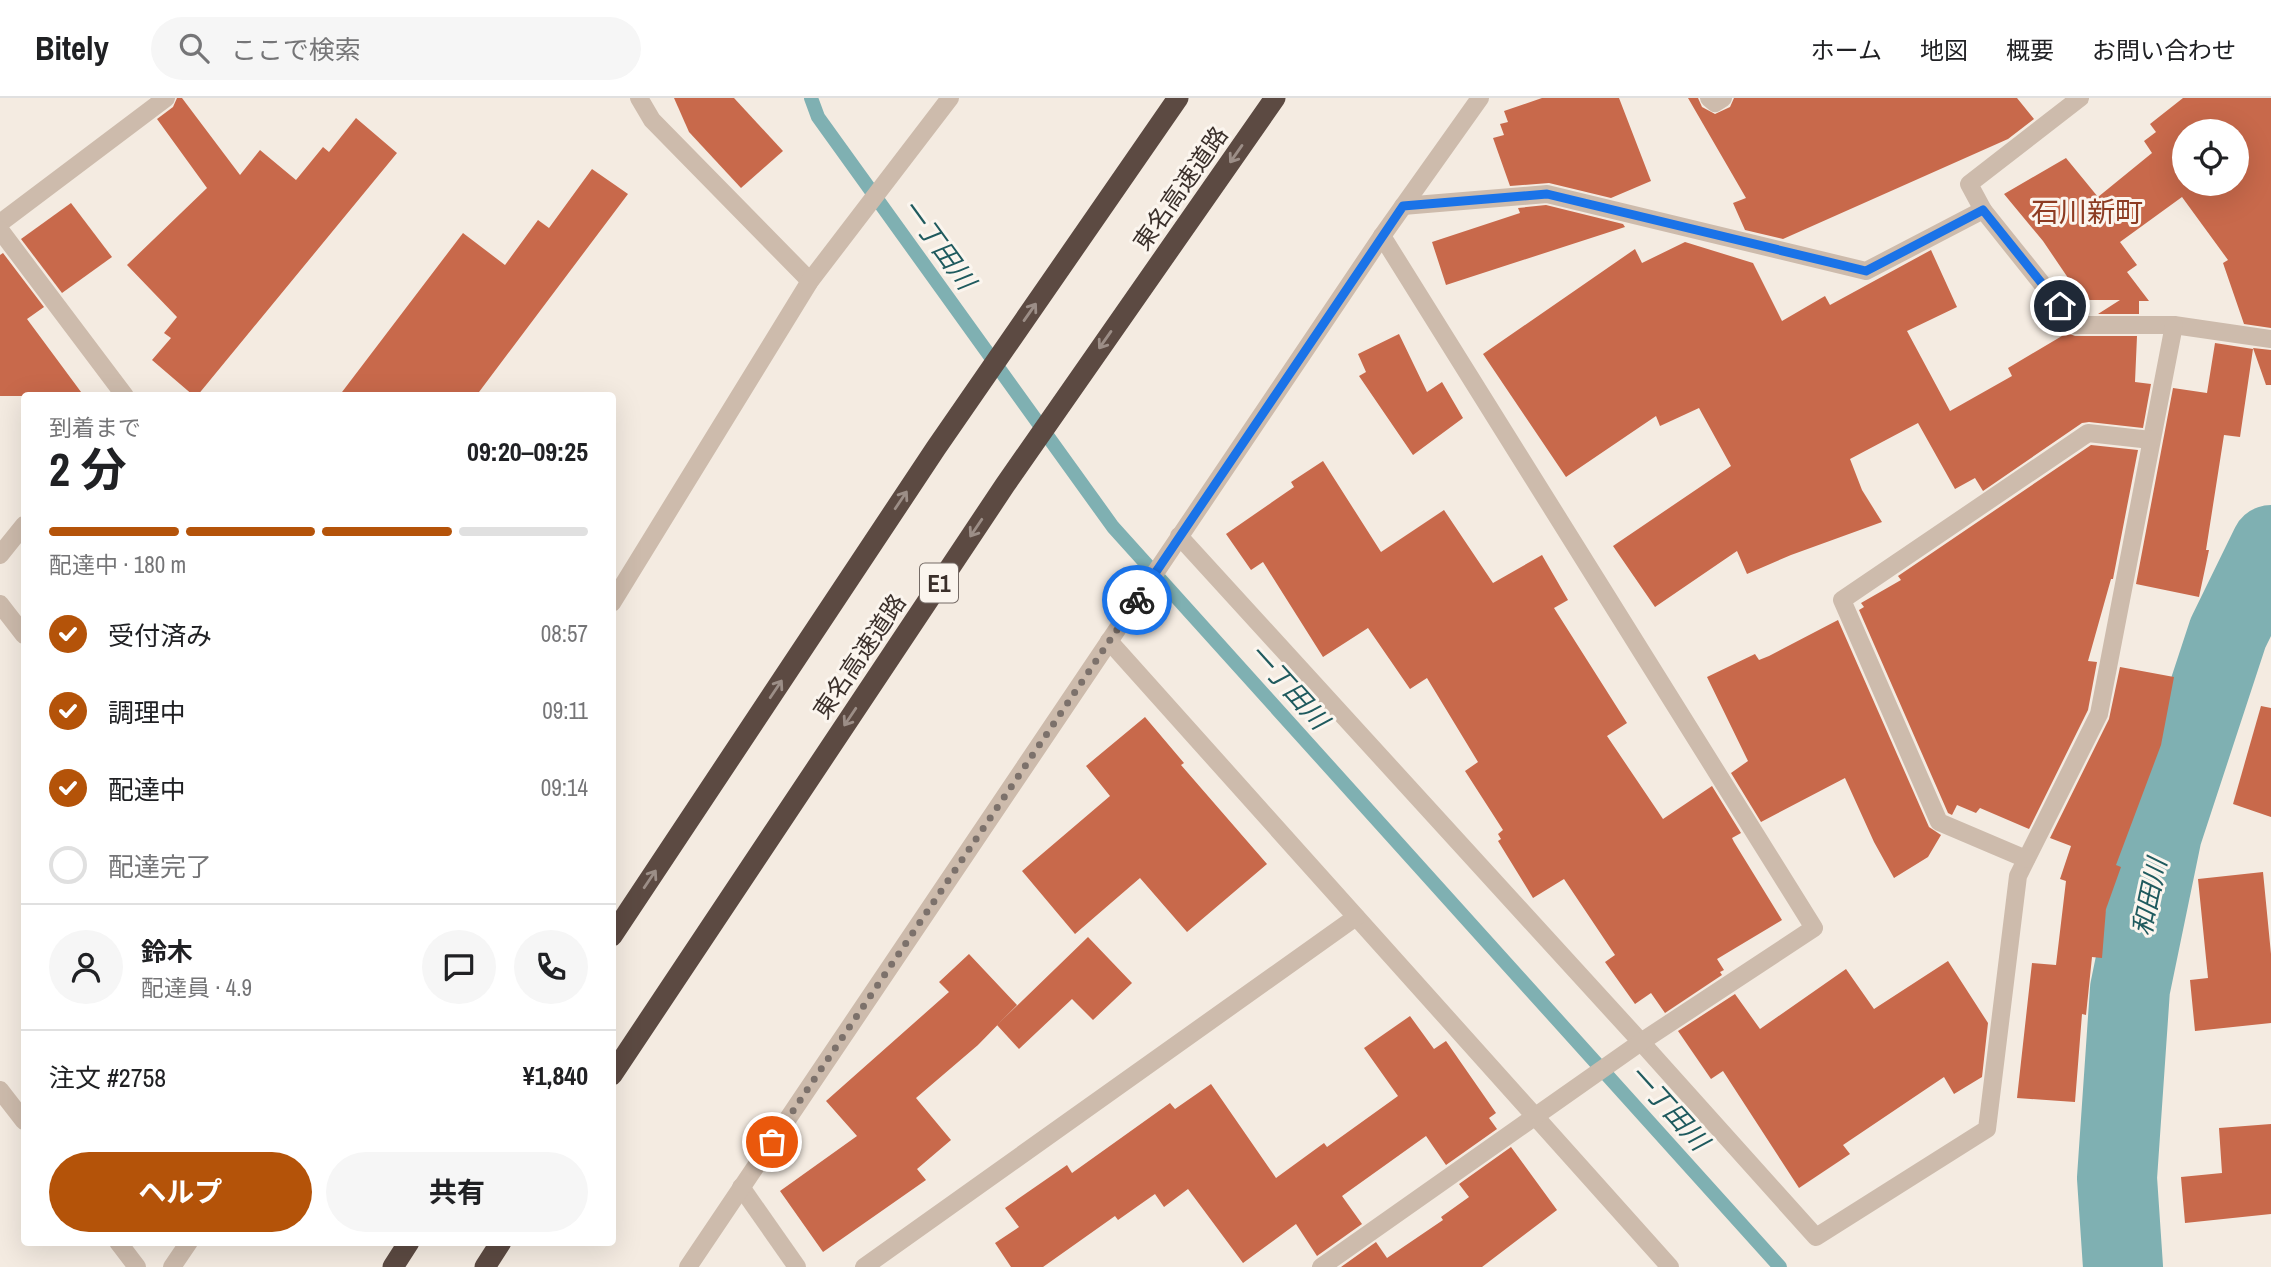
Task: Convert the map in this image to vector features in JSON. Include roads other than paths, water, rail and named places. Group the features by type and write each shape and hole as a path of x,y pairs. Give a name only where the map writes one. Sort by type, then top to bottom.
{"highway":[{"name":"東名高速道路","path":"616,930 936,448 1178,98"},
{"name":"東名高速道路","path":"616,1069 1004,485 1275,98"},
{"path":"393,1267 406,1246"},
{"path":"485,1267 498,1246"}],"street":[{"path":"0,223 166,98"},
{"path":"639,98 652,120 810,281"},
{"path":"616,596 810,281 950,98"},
{"path":"688,1267 1381,236 1480,98"},
{"path":"1709,98 1715,103 1723,98"},
{"path":"2080,98 1969,184 1983,210 2075,325 2174,325 2271,339"},
{"path":"1403,206 1547,194 1866,271 1983,210"},
{"path":"0,230 122,392"},
{"path":"1321,1267 1641,1042 1814,928 1381,236"},
{"path":"1179,536 1816,1237 1987,1129 2018,876 2099,714 2174,325"},
{"path":"2026,859 1939,822 1842,600 2088,433 2151,440"},
{"path":"0,555 21,529"},
{"path":"0,604 21,631"},
{"path":"1109,641 1670,1267"},
{"path":"864,1267 1356,917"},
{"path":"0,1090 21,1118"},
{"path":"741,1187 797,1267"},
{"path":"121,1246 137,1267"},
{"path":"172,1267 186,1246"}],"waterway":[{"name":"一丁田川","path":"811,98 818,117 1113,527 1780,1267"},
{"name":"和田川","path":"2123,1267 2117,1178 2130,989 2162,834 2228,633 2271,545"}],"district":[{"name":"石川新町","path":"2087,212"}]}
